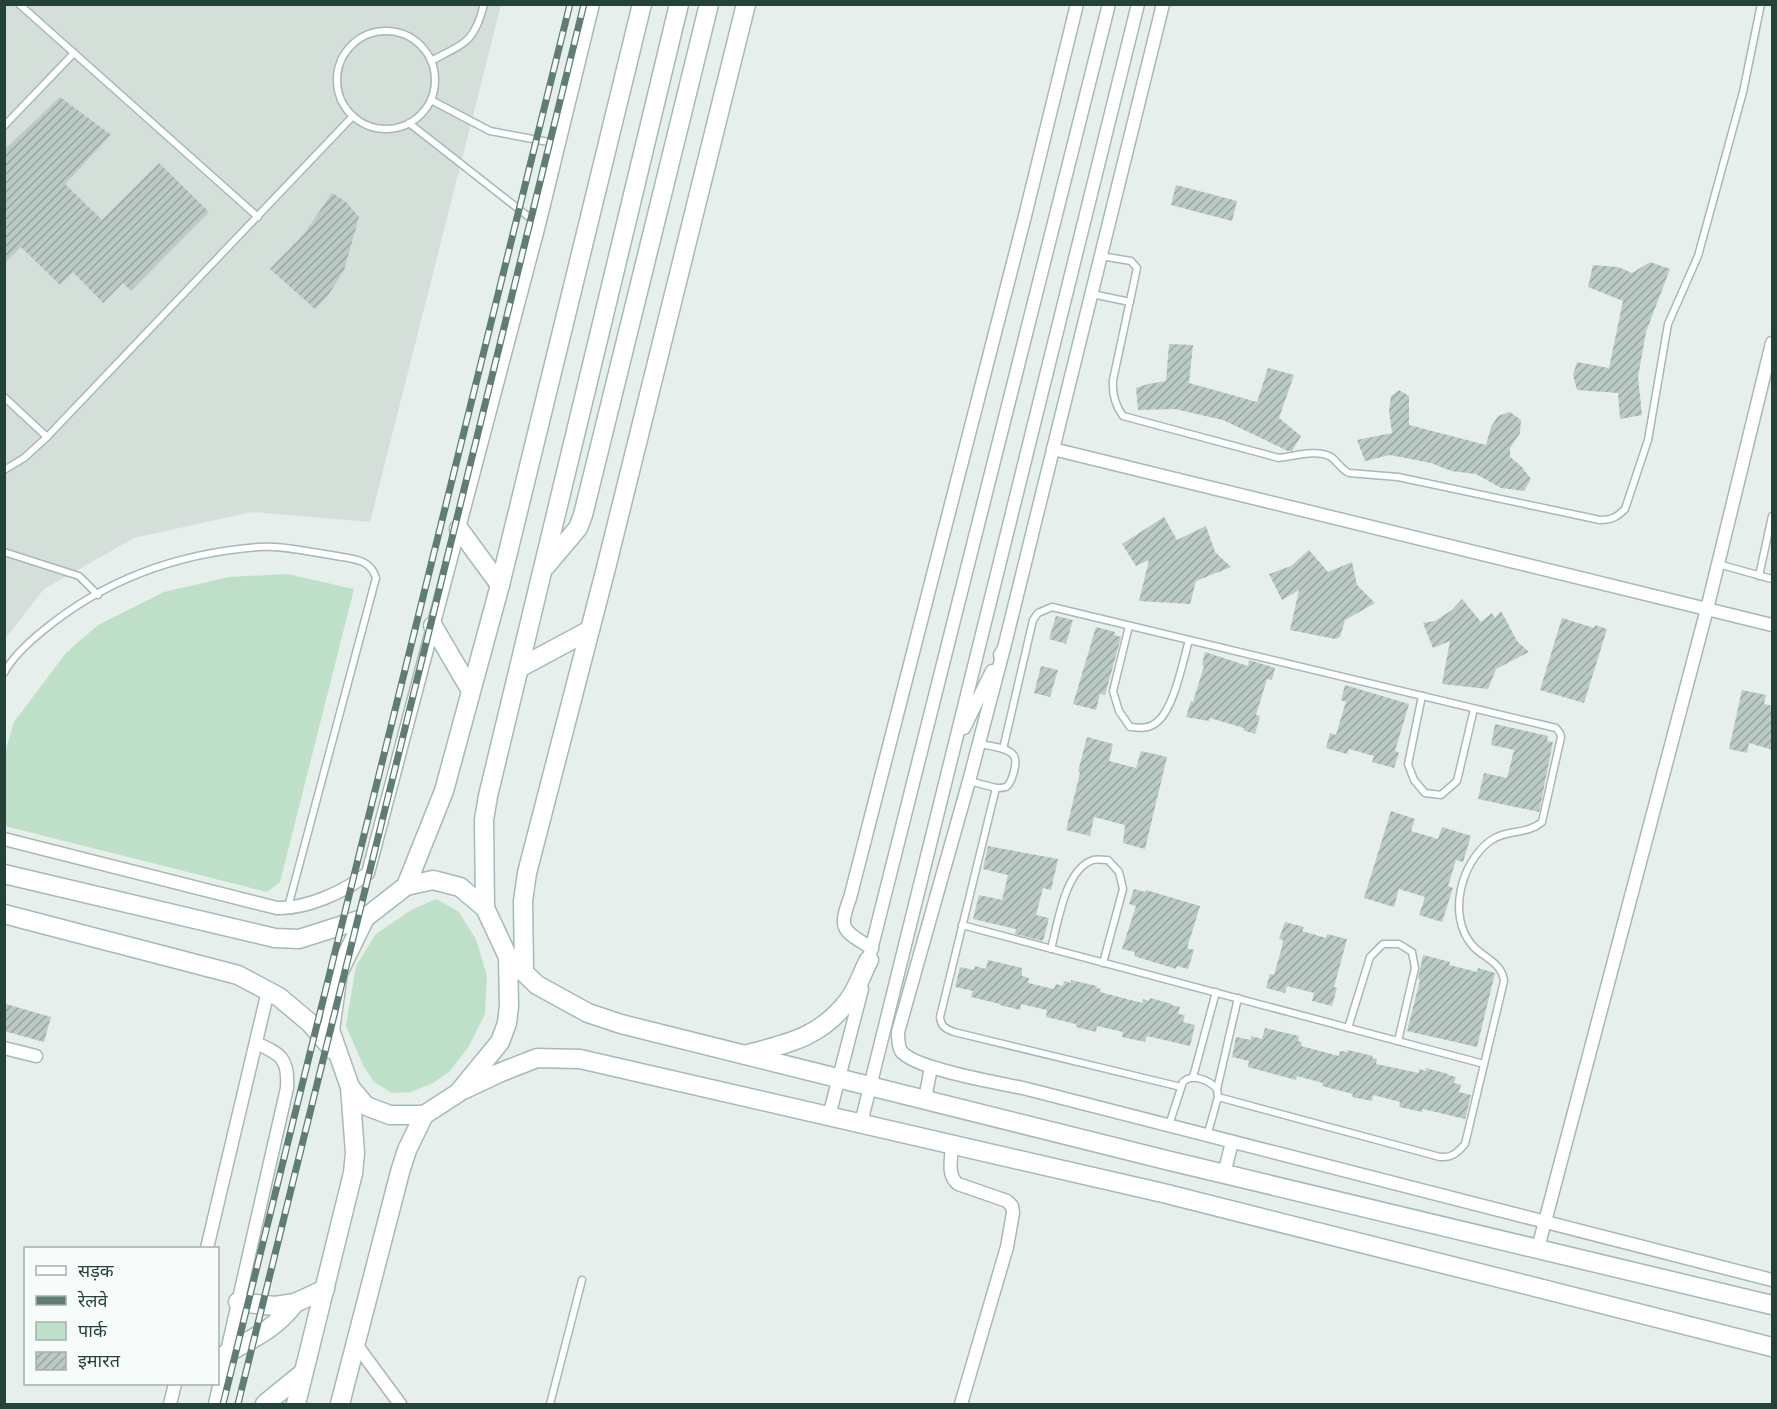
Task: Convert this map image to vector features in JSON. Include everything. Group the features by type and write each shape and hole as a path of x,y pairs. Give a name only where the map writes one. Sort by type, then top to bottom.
{"street":[{"path":"4,839 287,909 310,904 343,889 368,873 539,225 593,4"},
{"path":"406,885 444,791 500,585 642,4"},
{"path":"679,4 521,667 488,796 484,820 485,908 508,957 537,985 588,1013 621,1024 1224,1174 1773,1305"},
{"path":"544,567 578,528 583,514 709,4"},
{"path":"524,972 523,901 527,873 746,4"},
{"path":"870,954 846,931 843,923 844,913 850,898 939,552 1077,4"},
{"path":"829,1116 1108,4"},
{"path":"861,1123 1138,4"},
{"path":"1163,4 1004,648 898,1032 901,1050 908,1057 931,1067 1023,1088 1543,1223 1773,1280"},
{"path":"1538,1248 1707,609 1773,343"},
{"path":"1053,449 1773,625"},
{"path":"459,529 500,585"},
{"path":"433,626 470,689"},
{"path":"521,667 590,630"},
{"path":"953,750 1004,648"},
{"path":"4,874 275,938 299,939 365,918 406,885 433,880 460,887 485,908"},
{"path":"4,914 238,975 279,997 310,1023 340,1058"},
{"path":"296,1404 353,1173 355,1153 350,1087 330,1030 338,973 365,918"},
{"path":"743,1055 793,1042 826,1024 849,1000 870,954"},
{"path":"458,1093 500,1042 507,1023 508,957"},
{"path":"207,1247 268,991"},
{"path":"215,1404 287,1088 288,1074 285,1062 277,1052 256,1043"},
{"path":"4,1048 36,1056"},
{"path":"340,1404 400,1173 407,1150 424,1115 458,1093 499,1072 537,1058 580,1059 1175,1196 1773,1347"},
{"path":"925,1099 931,1067"},
{"path":"350,1087 366,1106 390,1115 424,1115"},
{"path":"1224,1174 1232,1142"},
{"path":"952,1144 950,1174 953,1181 1007,1201 1012,1206 1013,1213 1007,1247 961,1404"},
{"path":"238,1302 275,1306 295,1303 324,1288"},
{"path":"227,1353 272,1328 295,1303"},
{"path":"355,1343 400,1404"},
{"path":"266,1404 303,1373"},
{"path":"170,1404 175,1385"}],"lane":[{"path":"19,4 258,217"},
{"path":"431,61 473,36 479,26 484,4"},
{"path":"1101,256 1131,261 1137,268 1113,391 1118,409 1123,416 1279,458 1310,453 1328,456 1349,473 1398,477 1600,520 1617,517 1625,509 1648,440 1668,324 1698,256 1743,92 1761,4"},
{"path":"384,30 401,32 416,40 427,52 431,61 434,67 435,84 431,100 422,114 409,123 394,128 380,129 365,124 353,116 342,103 337,87 337,71 343,55 354,42 368,33 384,30"},
{"path":"4,126 74,53"},
{"path":"431,100 490,131 559,144"},
{"path":"4,470 24,458 47,437 353,116"},
{"path":"409,123 539,225"},
{"path":"1091,294 1130,302"},
{"path":"4,397 47,437"},
{"path":"1759,576 1773,516"},
{"path":"4,672 33,639 71,608 114,584 163,565 207,553 261,546 357,560 373,568 376,578 287,909"},
{"path":"4,552 79,576 98,594"},
{"path":"1718,564 1773,579"},
{"path":"1003,749 1034,620 1038,613 1052,607 1556,728 1561,737 1542,822 1528,830 1504,833 1490,841 1477,854 1462,882 1458,902 1459,915 1467,938 1473,946 1498,966 1504,981 1465,1144 1449,1158 1440,1157 1218,1097"},
{"path":"1129,626 1113,691 1119,711 1130,727 1144,728 1158,722 1169,705 1189,640"},
{"path":"1422,696 1408,764 1414,780 1425,793 1441,795 1457,781 1474,709"},
{"path":"969,781 1004,788 1008,785 1016,759 1003,749 979,744"},
{"path":"996,788 940,1017 941,1023 946,1029 1181,1088"},
{"path":"1050,949 1068,886 1078,869 1094,860 1108,860 1119,872 1123,890 1103,963"},
{"path":"962,925 1484,1064"},
{"path":"1348,1028 1371,957 1383,945 1399,944 1412,952 1415,968 1398,1041"},
{"path":"1193,1077 1216,993"},
{"path":"1207,1136 1218,1097 1217,1089 1238,998"},
{"path":"1168,1126 1181,1088 1188,1078 1208,1081 1217,1089"},
{"path":"550,1404 582,1280"}],"shaded area":[{"path":"5,5 501,5 370,522 252,512 134,538 44,589 5,639"}],"green space":[{"path":"287,574 354,589 280,882 267,892 5,826 5,753 14,722 66,653 98,625 164,592 229,577"},
{"path":"436,899 458,911 476,939 487,976 485,1014 469,1046 450,1071 433,1083 411,1092 392,1093 374,1082 363,1065 346,1026 356,966 376,934 411,910"}],"building":[{"path":"60,97 111,135 65,184 102,220 159,163 209,212 131,291 123,283 103,303 73,272 60,285 21,247 4,264 4,150"},
{"path":"1176,185 1237,201 1232,221 1171,205"},
{"path":"332,193 346,202 359,217 344,270 329,294 315,309 270,269 304,234"},
{"path":"1650,262 1670,269 1646,332 1638,377 1642,415 1620,419 1618,393 1577,390 1573,375 1577,362 1609,368 1623,301 1588,287 1593,265 1618,267 1632,273"},
{"path":"1169,344 1193,345 1189,383 1257,402 1268,368 1294,375 1279,418 1301,436 1292,451 1223,420 1175,409 1138,410 1136,388 1166,381"},
{"path":"1399,390 1409,396 1409,425 1486,445 1491,427 1498,416 1510,412 1521,420 1520,433 1510,448 1510,457 1531,479 1524,491 1501,488 1476,474 1451,471 1431,463 1390,455 1365,461 1357,440 1392,433 1389,411 1391,396"},
{"path":"1164,517 1177,540 1206,526 1215,552 1231,567 1196,581 1190,604 1139,601 1149,560 1136,566 1122,544"},
{"path":"1309,550 1328,572 1352,562 1357,585 1375,603 1345,620 1340,637 1335,639 1290,630 1299,590 1282,600 1269,574 1291,566"},
{"path":"1462,599 1481,622 1492,613 1495,618 1501,611 1517,641 1529,652 1496,669 1488,689 1442,684 1450,641 1433,648 1423,623 1435,621 1452,610"},
{"path":"1056,616 1073,620 1066,644 1049,639"},
{"path":"1562,618 1594,628 1595,625 1607,629 1584,703 1540,690"},
{"path":"1096,627 1115,632 1114,635 1121,637 1105,695 1100,694 1096,710 1073,704"},
{"path":"1205,652 1248,666 1249,660 1275,668 1272,680 1267,679 1256,715 1260,716 1255,734 1243,730 1244,728 1210,718 1209,721 1186,717 1204,666 1202,665"},
{"path":"1041,666 1058,670 1050,697 1034,693"},
{"path":"1345,685 1409,704 1395,751 1399,753 1394,768 1372,762 1374,756 1349,749 1347,754 1326,748 1330,733 1336,735 1346,702 1341,700"},
{"path":"1742,690 1766,695 1764,704 1773,706 1773,750 1749,743 1747,753 1729,749"},
{"path":"1495,724 1548,736 1547,741 1553,742 1539,812 1478,799 1484,773 1507,778 1514,750 1491,745"},
{"path":"1087,737 1113,744 1109,761 1136,768 1141,751 1167,757 1145,849 1123,843 1125,825 1094,817 1090,836 1066,830"},
{"path":"1391,811 1415,819 1411,831 1438,839 1442,827 1471,836 1463,862 1456,860 1448,886 1453,888 1442,922 1419,915 1425,897 1399,889 1394,907 1364,898"},
{"path":"988,846 1058,859 1051,890 1043,888 1036,915 1049,918 1043,941 1015,934 1016,929 973,919 979,895 1002,900 1008,875 983,869"},
{"path":"1134,889 1145,892 1146,890 1200,906 1187,948 1194,950 1188,969 1177,966 1176,969 1134,956 1135,952 1122,949 1136,906 1129,904"},
{"path":"1285,922 1304,927 1302,931 1326,938 1327,934 1347,939 1334,987 1337,988 1332,1006 1312,1001 1314,993 1287,986 1285,993 1266,988 1270,974 1274,975 1283,940 1279,939"},
{"path":"1423,955 1477,972 1478,968 1495,973 1477,1047 1407,1031 1420,980 1418,979"},
{"path":"988,960 1022,968 1022,976 1029,978 1028,983 1054,989 1056,984 1063,986 1064,981 1071,983 1071,980 1097,986 1096,988 1101,989 1100,992 1142,1003 1143,999 1149,1001 1150,998 1180,1007 1178,1014 1185,1015 1183,1022 1195,1025 1190,1046 1147,1036 1145,1042 1122,1037 1123,1032 1097,1026 1096,1032 1076,1027 1076,1024 1046,1017 1047,1010 1021,1004 1020,1010 1000,1005 971,997 973,991 955,987 960,967 974,970 975,966 986,969"},
{"path":"6,1004 51,1017 44,1042 4,1031"},
{"path":"1265,1028 1299,1036 1298,1041 1302,1042 1301,1046 1339,1056 1340,1051 1347,1052 1348,1050 1373,1056 1372,1058 1377,1059 1376,1064 1419,1073 1419,1069 1426,1071 1426,1068 1456,1077 1454,1083 1461,1085 1459,1092 1471,1095 1465,1119 1423,1109 1422,1112 1399,1107 1400,1102 1373,1095 1372,1101 1352,1097 1353,1094 1322,1086 1323,1083 1297,1076 1296,1080 1248,1067 1249,1061 1232,1057 1236,1037 1251,1040 1251,1036 1262,1039"}],"railway":[{"path":"223,1404 570,4"},
{"path":"238,1404 584,4"}]}
